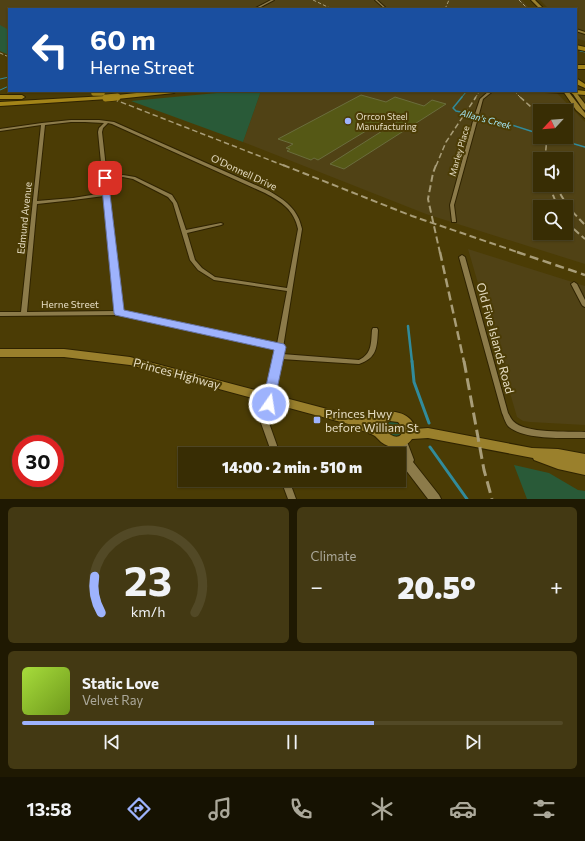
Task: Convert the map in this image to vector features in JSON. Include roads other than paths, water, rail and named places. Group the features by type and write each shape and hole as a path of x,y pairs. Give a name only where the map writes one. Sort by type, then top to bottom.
{"highway":[{"path":"0,104 156,92"},
{"path":"0,97 94,93 104,95"}],"main road":[{"path":"528,0 536,8"},
{"path":"533,0 541,8"},
{"path":"565,92 585,116"},
{"path":"575,92 585,108"},
{"name":"Princes Highway","path":"0,353 64,353 114,358 148,364 350,420 380,433"},
{"path":"403,436 404,420 397,417 386,417 381,420 379,426 380,433 385,438 428,434 532,453 558,454 585,458"},
{"name":"Princes Highway","path":"350,420 369,422 381,420"},
{"path":"532,453 558,464 585,469"}],"street":[{"path":"257,8 273,0"},
{"path":"376,0 385,8"},
{"name":"Marley Place","path":"454,221 452,204 482,99 490,92"},
{"name":"O'Donnell Drive","path":"0,130 74,120 107,122 118,125 267,192 287,205 296,217 300,229 271,398 266,414 265,423 274,447"},
{"path":"107,122 101,128 100,132 119,313"},
{"name":"Edmund Avenue","path":"24,314 43,124"},
{"path":"105,178 123,176 134,178 170,196 175,203 193,260 200,269 214,278 290,290"},
{"path":"35,203 106,194"},
{"path":"184,232 221,224"},
{"name":"Old Five Islands Road","path":"462,257 505,413 511,424 529,432 585,435"},
{"path":"574,284 585,305"},
{"name":"Herne Street","path":"0,314 119,313 280,347"},
{"path":"278,356 360,362 367,360 372,354 374,349 375,330"},
{"path":"403,436 411,466 435,499"},
{"path":"288,487 292,499"}],"waterway":[{"path":"580,51 585,52"},
{"path":"0,79 8,77"},
{"path":"0,90 8,86"},
{"name":"Allan's Creek","path":"461,98 466,92"},
{"name":"Allan's Creek","path":"462,97 453,108 456,111 493,119 533,132"},
{"name":"Allan's Creek","path":"573,144 585,147"},
{"path":"408,326 412,362"},
{"path":"412,361 414,382 429,423"},
{"path":"430,447 467,499"}],"railway":[{"path":"313,0 330,8"},
{"path":"445,8 449,0"},
{"path":"519,0 527,8"},
{"path":"0,53 8,57"},
{"path":"475,98 479,92"},
{"path":"515,92 520,97"},
{"path":"436,166 446,142 476,97"},
{"path":"520,97 533,109"},
{"path":"113,99 285,166"},
{"path":"546,144 546,152"},
{"path":"283,165 433,223"},
{"path":"433,223 428,199 436,165"},
{"path":"552,192 555,200"},
{"path":"559,192 568,207 585,225"},
{"path":"433,223 520,253"},
{"path":"433,223 440,253"},
{"path":"573,228 585,239"},
{"path":"440,252 464,362"},
{"path":"517,252 585,275"},
{"path":"464,361 484,470 492,499"}],"place":[{"name":"Orrcon Steel Manufacturing","path":"348,121"},
{"name":"Princes Hwy before William St","path":"317,420"}]}
